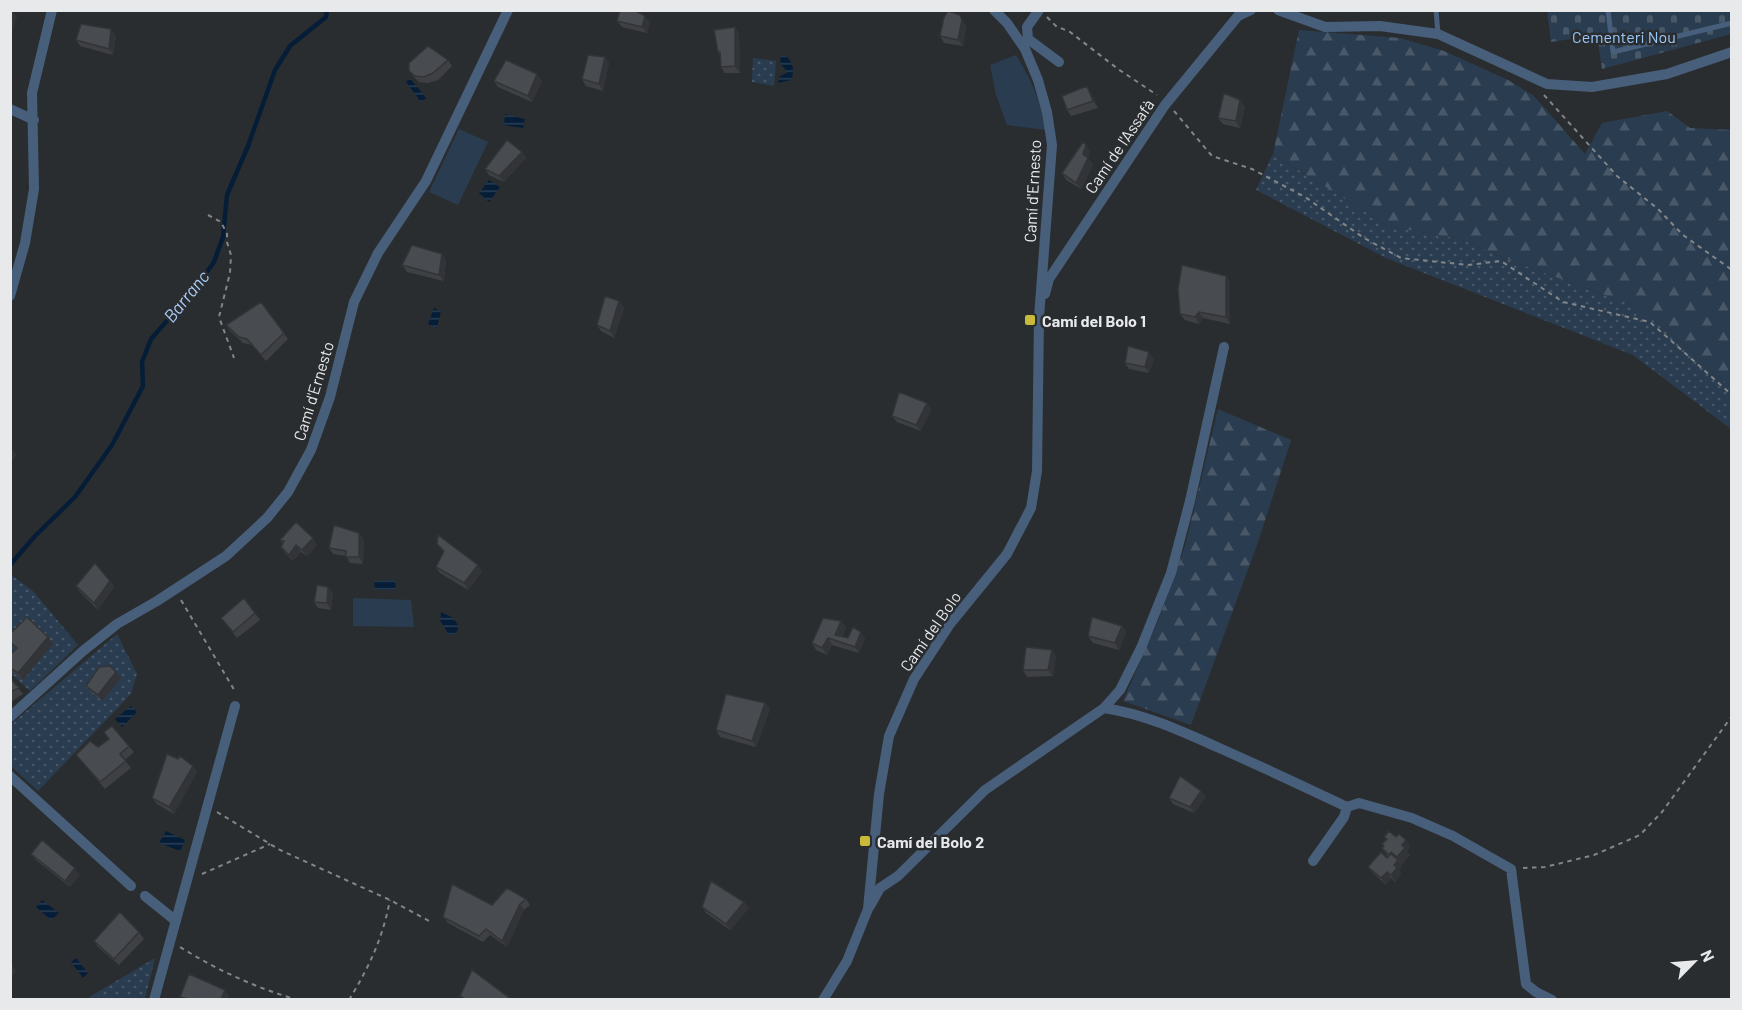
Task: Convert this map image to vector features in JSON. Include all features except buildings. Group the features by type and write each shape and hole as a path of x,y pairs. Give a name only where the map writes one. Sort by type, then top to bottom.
{"street":[{"path":"10,296 25,243 34,189 32,93 52,10"},
{"name":"Camí d'Ernesto","path":"10,717 83,651 117,624 175,590 226,556 267,518 290,489 311,450 330,397 354,302 378,253 426,181 508,10"},
{"name":"Camí d'Ernesto","path":"994,10 1010,27 1025,49 1038,80 1047,111 1052,145 1039,318"},
{"path":"1028,39 1027,27 1040,10"},
{"name":"Camí de l'Assafà","path":"1039,318 1049,279 1167,102 1238,16 1251,10"},
{"path":"1278,10 1325,27 1380,26 1438,34 1547,84 1592,87 1667,75 1731,52"},
{"path":"1010,27 1059,62"},
{"path":"10,109 34,120"},
{"name":"Camí del Bolo","path":"823,999 847,961 868,909 879,794 889,736 914,679 950,624 1007,554 1031,508 1037,471 1039,318"},
{"path":"868,909 880,888 898,876 984,790 1104,708 1120,690 1156,612 1171,573 1190,501 1224,347"},
{"path":"154,999 235,706"},
{"path":"1104,708 1156,720 1347,807 1359,802 1413,818 1453,836 1511,869 1527,984 1536,992 1552,999"},
{"path":"10,776 130,886"},
{"path":"1313,861 1344,817 1347,807"},
{"path":"145,896 176,921"}],"lane":[{"path":"1436,10 1438,34"},
{"path":"1608,10 1613,52 1731,23"}],"path":[{"path":"1040,10 1056,26 1070,32 1118,69 1167,102 1212,156 1252,169 1305,197 1364,238 1401,258 1468,265 1501,261 1563,302 1650,322 1731,395"},
{"path":"1539,90 1617,176 1658,209 1683,235 1731,270"},
{"path":"208,214 221,222 227,234 231,255 230,273 219,317 234,358"},
{"path":"175,590 238,697 235,706"},
{"path":"1511,869 1545,867 1594,855 1640,835 1662,812 1731,716"},
{"path":"207,806 270,844 390,900 431,922"},
{"path":"186,882 270,844"},
{"path":"349,999 374,958 390,900"},
{"path":"170,941 218,970 275,993 298,999"}],"green space":[{"name":"Cementeri Nou","path":"1547,11 1731,11 1731,34 1602,69 1597,35 1551,42"},
{"path":"1299,30 1400,38 1444,51 1508,80 1534,96 1585,154 1602,123 1667,111 1690,128 1731,130 1731,386 1710,370 1672,333 1629,304 1502,257 1461,239 1388,226 1273,154"},
{"path":"1016,55 1035,91 1047,130 1007,125 996,95 990,65"},
{"path":"753,58 776,61 774,86 752,82"},
{"path":"459,129 488,142 458,205 429,192"},
{"path":"1273,154 1388,226 1461,239 1502,257 1629,304 1672,333 1710,370 1731,386 1731,429 1633,355 1386,258 1256,190"},
{"path":"1218,409 1291,440 1258,542 1191,725 1123,701 1158,621 1185,546"},
{"path":"11,575 33,591 78,645 30,691 11,674"},
{"path":"353,598 411,600 414,627 353,626"},
{"path":"117,634 137,674 131,694 38,791 11,766 10,725"},
{"path":"155,958 145,999 86,999"}],"shaded area":[{"path":"785,55 790,60 793,70 791,80 778,83 780,76 787,73 780,63 781,56"},
{"path":"410,78 426,98 421,102 406,82"},
{"path":"505,114 525,119 523,128 504,125"},
{"path":"489,180 500,187 489,202 479,193"},
{"path":"434,308 441,311 437,328 428,324"},
{"path":"395,580 396,590 375,590 374,581"},
{"path":"441,612 452,617 459,626 455,635 449,635 440,620"},
{"path":"131,706 137,712 122,727 115,719"},
{"path":"166,831 185,840 180,851 159,843"},
{"path":"42,900 59,913 51,920 36,907"},
{"path":"76,958 88,973 83,978 71,962"}],"waterway":[{"name":"Barranc","path":"10,565 35,536 75,497 112,445 143,386 142,362 151,339 194,290 214,262 223,237 227,195 248,146 275,70 290,46 326,17 327,10"}],"place":[{"name":"Camí del Bolo 1","path":"1030,320"},
{"name":"Camí del Bolo 2","path":"865,841"}]}
